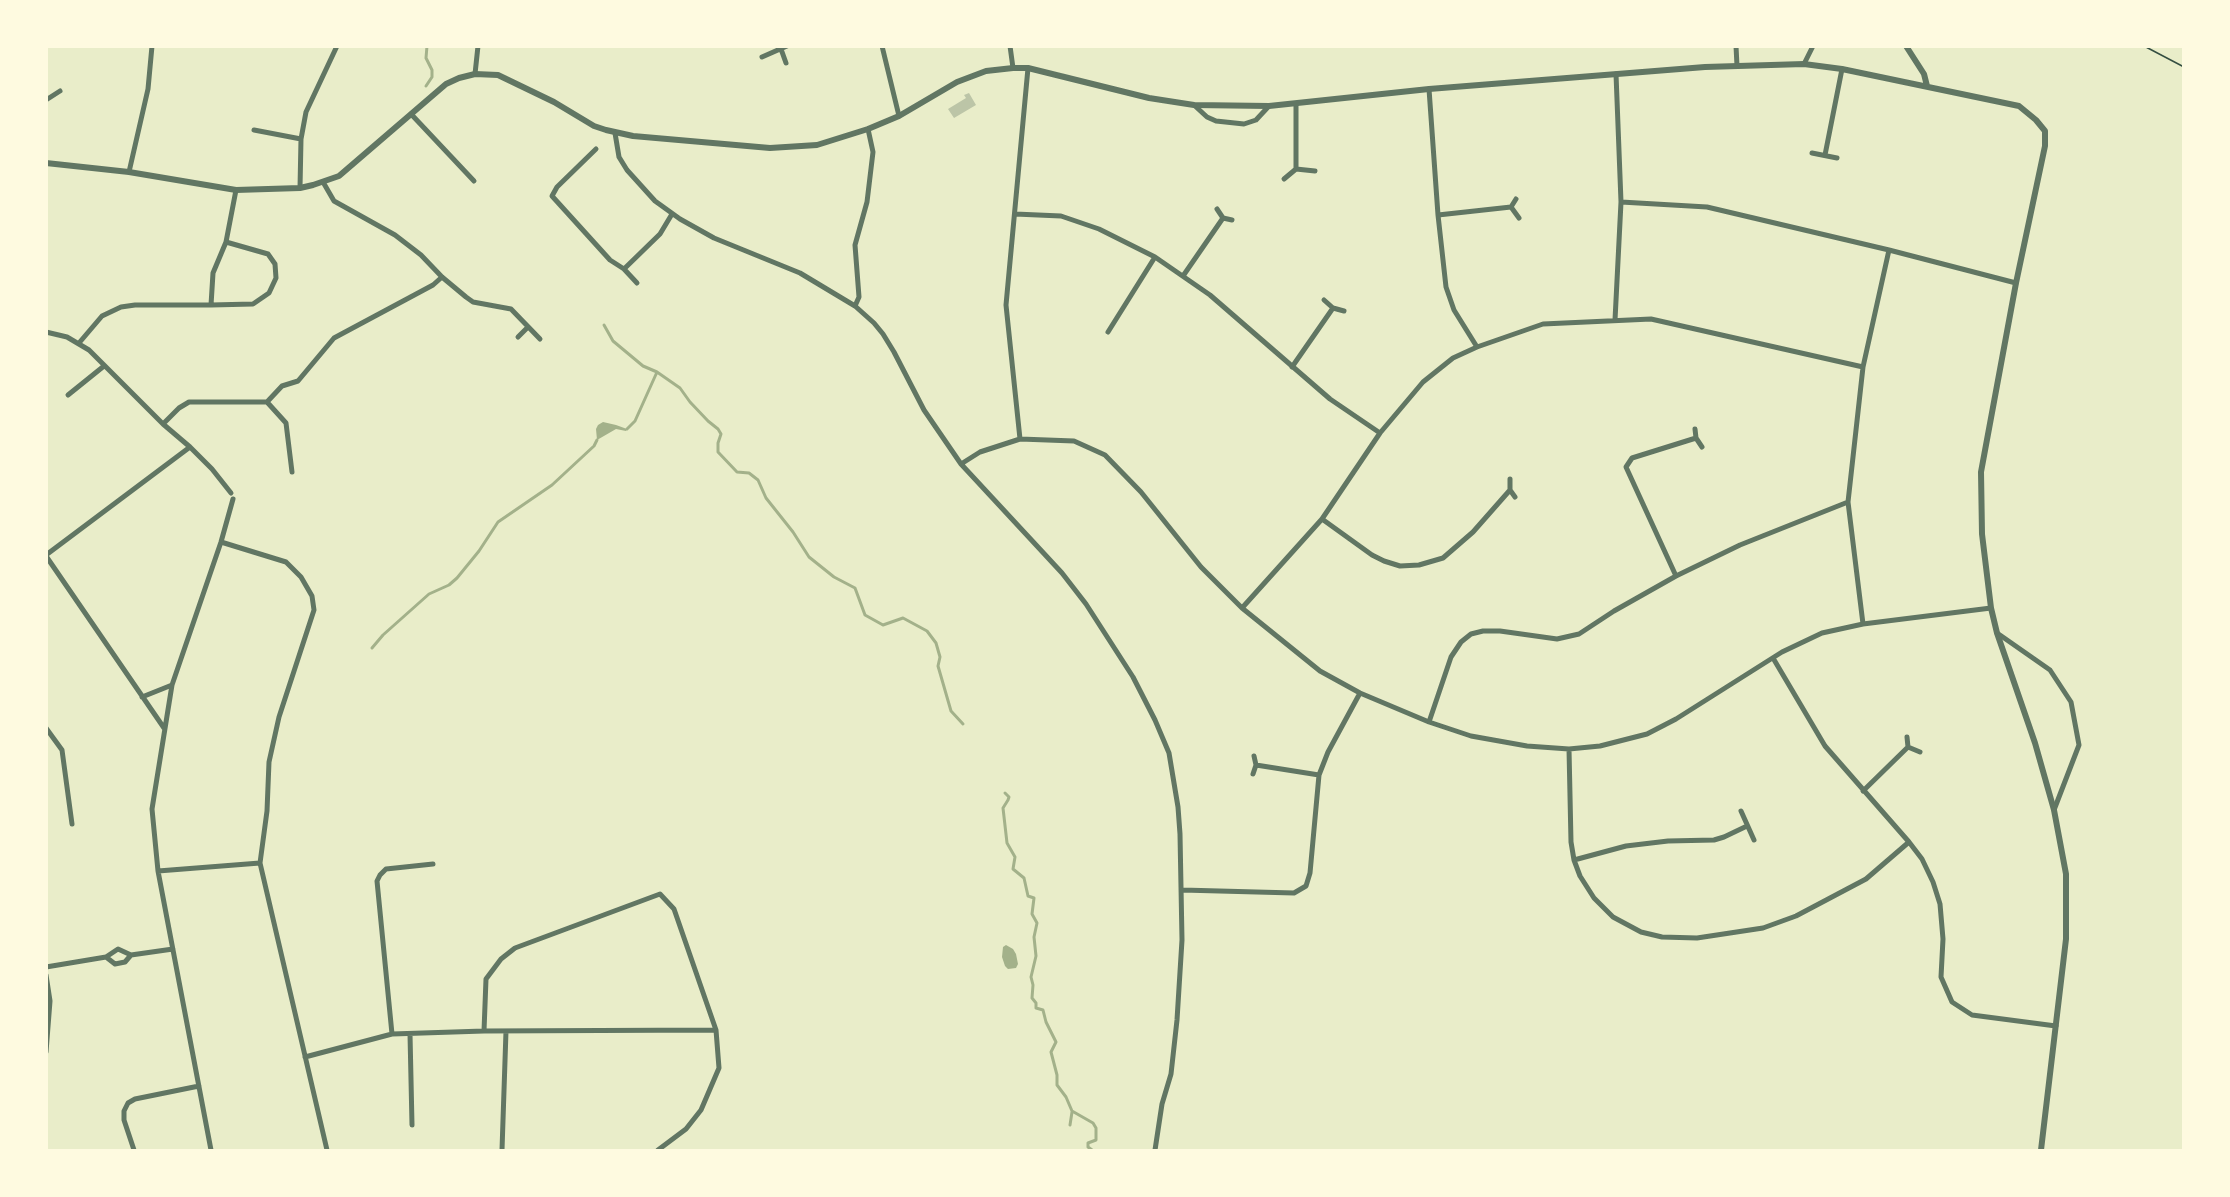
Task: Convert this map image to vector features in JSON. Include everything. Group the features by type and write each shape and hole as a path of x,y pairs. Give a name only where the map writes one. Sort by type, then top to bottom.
{"street":[{"path":"129,172 148,89 152,46"},
{"path":"300,188 301,139 306,112 337,46"},
{"path":"475,74 478,46"},
{"path":"882,46 899,116"},
{"path":"1010,46 1013,68"},
{"path":"1736,46 1737,66"},
{"path":"1804,64 1813,46"},
{"path":"1906,46 1924,74 1927,86"},
{"path":"762,57 784,48 786,63"},
{"path":"46,163 129,172 236,190 300,188 339,176 446,84 475,74 498,75 554,102 594,126 615,133 770,148 817,145 868,129 899,116 957,82 986,71 1013,68 1028,68 1149,98 1194,105 1269,106 1429,89 1616,74 1804,64 1842,69 2019,106 2045,131 2041,170 2016,283 1982,472 1982,534 1991,608 1997,633 2035,743 2054,810 2066,885 2066,939 2041,1150"},
{"path":"1020,439 1006,305 1028,68"},
{"path":"1825,155 1842,69"},
{"path":"1615,320 1621,202 1616,74"},
{"path":"1429,89 1438,215 1449,297 1477,347"},
{"path":"46,100 60,91"},
{"path":"1296,104 1296,169"},
{"path":"1194,105 1207,117 1216,121 1244,124 1256,120 1269,106"},
{"path":"411,114 474,181"},
{"path":"855,306 859,297 855,245 867,202 873,152 868,129"},
{"path":"254,130 301,139"},
{"path":"615,133 619,157 627,170 655,201 672,214 714,238 800,273 855,306 883,334 924,410 960,464 1062,573 1086,604 1138,688 1169,753 1178,807 1182,890 1182,940 1177,1020 1171,1074 1162,1104 1155,1150"},
{"path":"596,150 557,187 552,196 610,260 624,269 637,283"},
{"path":"1812,153 1837,158"},
{"path":"1284,179 1296,169 1314,171"},
{"path":"323,182 334,201 395,235 421,255 442,277 472,302 511,309 540,339"},
{"path":"211,304 215,266 226,242 236,190"},
{"path":"1511,207 1516,199"},
{"path":"1621,202 1707,207 2016,283"},
{"path":"1438,215 1511,207"},
{"path":"1511,207 1519,219"},
{"path":"1216,209 1223,218 1232,220"},
{"path":"624,269 660,234 672,214"},
{"path":"1015,214 1061,216 1100,229 1155,257 1210,295 1330,399 1380,433"},
{"path":"1183,276 1223,218"},
{"path":"79,343 102,316 121,307 253,304 269,293 276,278 275,264 268,254 226,242"},
{"path":"1863,624 1848,502 1863,366 1889,250"},
{"path":"1108,332 1155,257"},
{"path":"163,424 179,408 189,402 267,402 282,386 298,381 334,338 433,285 442,277"},
{"path":"1324,300 1333,308 1344,311"},
{"path":"1292,367 1333,308"},
{"path":"1242,608 1322,519 1380,433 1423,382 1453,358 1477,347 1543,324 1651,319 1863,366"},
{"path":"518,337 528,327"},
{"path":"46,332 79,343 190,447 212,469 232,496 221,542 172,685 152,808 158,871 211,1150"},
{"path":"68,395 104,366"},
{"path":"267,402 286,423 292,472"},
{"path":"1695,429 1696,438 1702,447"},
{"path":"1676,576 1626,467 1632,458 1696,438"},
{"path":"960,464 980,452 1020,439 1074,441 1105,454 1141,492 1201,567 1242,608 1320,670 1360,693 1429,723 1471,736 1527,746 1569,749 1600,746 1647,734 1686,713 1773,658 1822,633 1863,624 1991,608"},
{"path":"164,728 46,556 190,447"},
{"path":"1510,479 1510,490 1515,497"},
{"path":"1322,519 1378,558 1400,566 1419,565 1443,558 1473,532 1510,490"},
{"path":"1429,723 1451,657 1461,642 1472,634 1483,631 1500,631 1557,639 1579,634 1676,576 1740,545 1848,502"},
{"path":"221,542 286,562 301,578 312,596 314,610 279,717 269,762 267,811 260,863 327,1150"},
{"path":"1997,633 2050,670 2072,702 2079,745 2054,810"},
{"path":"1773,658 1825,746 1909,842 1922,859 1934,882 1940,904 1943,939 1941,977 1952,1002 1972,1015 2056,1026"},
{"path":"142,697 172,685"},
{"path":"1182,890 1294,893 1306,886 1310,873 1319,775 1328,752 1360,693"},
{"path":"46,728 62,750 72,824"},
{"path":"1906,737 1908,747"},
{"path":"1863,791 1908,747"},
{"path":"1908,747 1920,752"},
{"path":"1569,749 1571,842 1574,860 1588,889 1612,917 1641,932 1662,937 1697,938 1763,928 1796,916 1866,879 1909,842"},
{"path":"1253,774 1256,765 1254,756"},
{"path":"1256,765 1319,775"},
{"path":"1741,811 1754,840"},
{"path":"1574,860 1626,846 1668,841 1713,840 1747,826"},
{"path":"158,871 260,863"},
{"path":"392,1034 377,881 386,869 433,864"},
{"path":"484,1031 486,979 501,959 515,948 660,894 674,909 716,1030 719,1068 701,1110 686,1129 658,1150"},
{"path":"46,967 106,957 118,949 131,955 173,949"},
{"path":"106,957 115,964 125,962 131,955"},
{"path":"46,975 50,1001 46,1052"},
{"path":"305,1057 392,1034 484,1031 716,1030"},
{"path":"502,1150 506,1031"},
{"path":"410,1034 412,1125"},
{"path":"134,1150 124,1120 124,1111 128,1103 135,1099 199,1086"}],"path":[{"path":"2144,46 2184,67"}],"shaded area":[{"path":"603,422 627,429 626,431 616,429 597,440 596,429"},
{"path":"1006,945 1016,954 1018,964 1016,968 1008,969 1005,966 1002,957 1003,947"}],"building":[{"path":"969,93 976,105 954,118 948,109 966,98 964,95"}],"waterway":[{"path":"426,86 432,77 432,70 426,58 427,46"},
{"path":"604,325 613,341 643,366 657,372 680,388 690,402 718,429 721,434 718,452 737,472 749,473 758,480 766,498 809,557 834,577 855,588 865,615 883,625 903,618 927,631 936,643 940,657 938,666 951,711 963,724"},
{"path":"627,429 635,421 657,372"},
{"path":"372,648 383,635 429,594 449,585 457,578 479,551 498,522 552,485 594,446 597,440"},
{"path":"1005,793 1009,797 1003,808 1007,843 1015,857 1013,869 1024,878 1028,896 1034,898 1032,914 1037,923 1034,937 1036,956 1031,977 1032,998 1036,1003 1036,1008 1043,1010 1056,1042 1051,1052 1057,1085 1072,1111 1093,1123 1096,1128 1096,1140 1088,1143 1088,1147 1092,1150"},
{"path":"1070,1125 1072,1112"}]}
